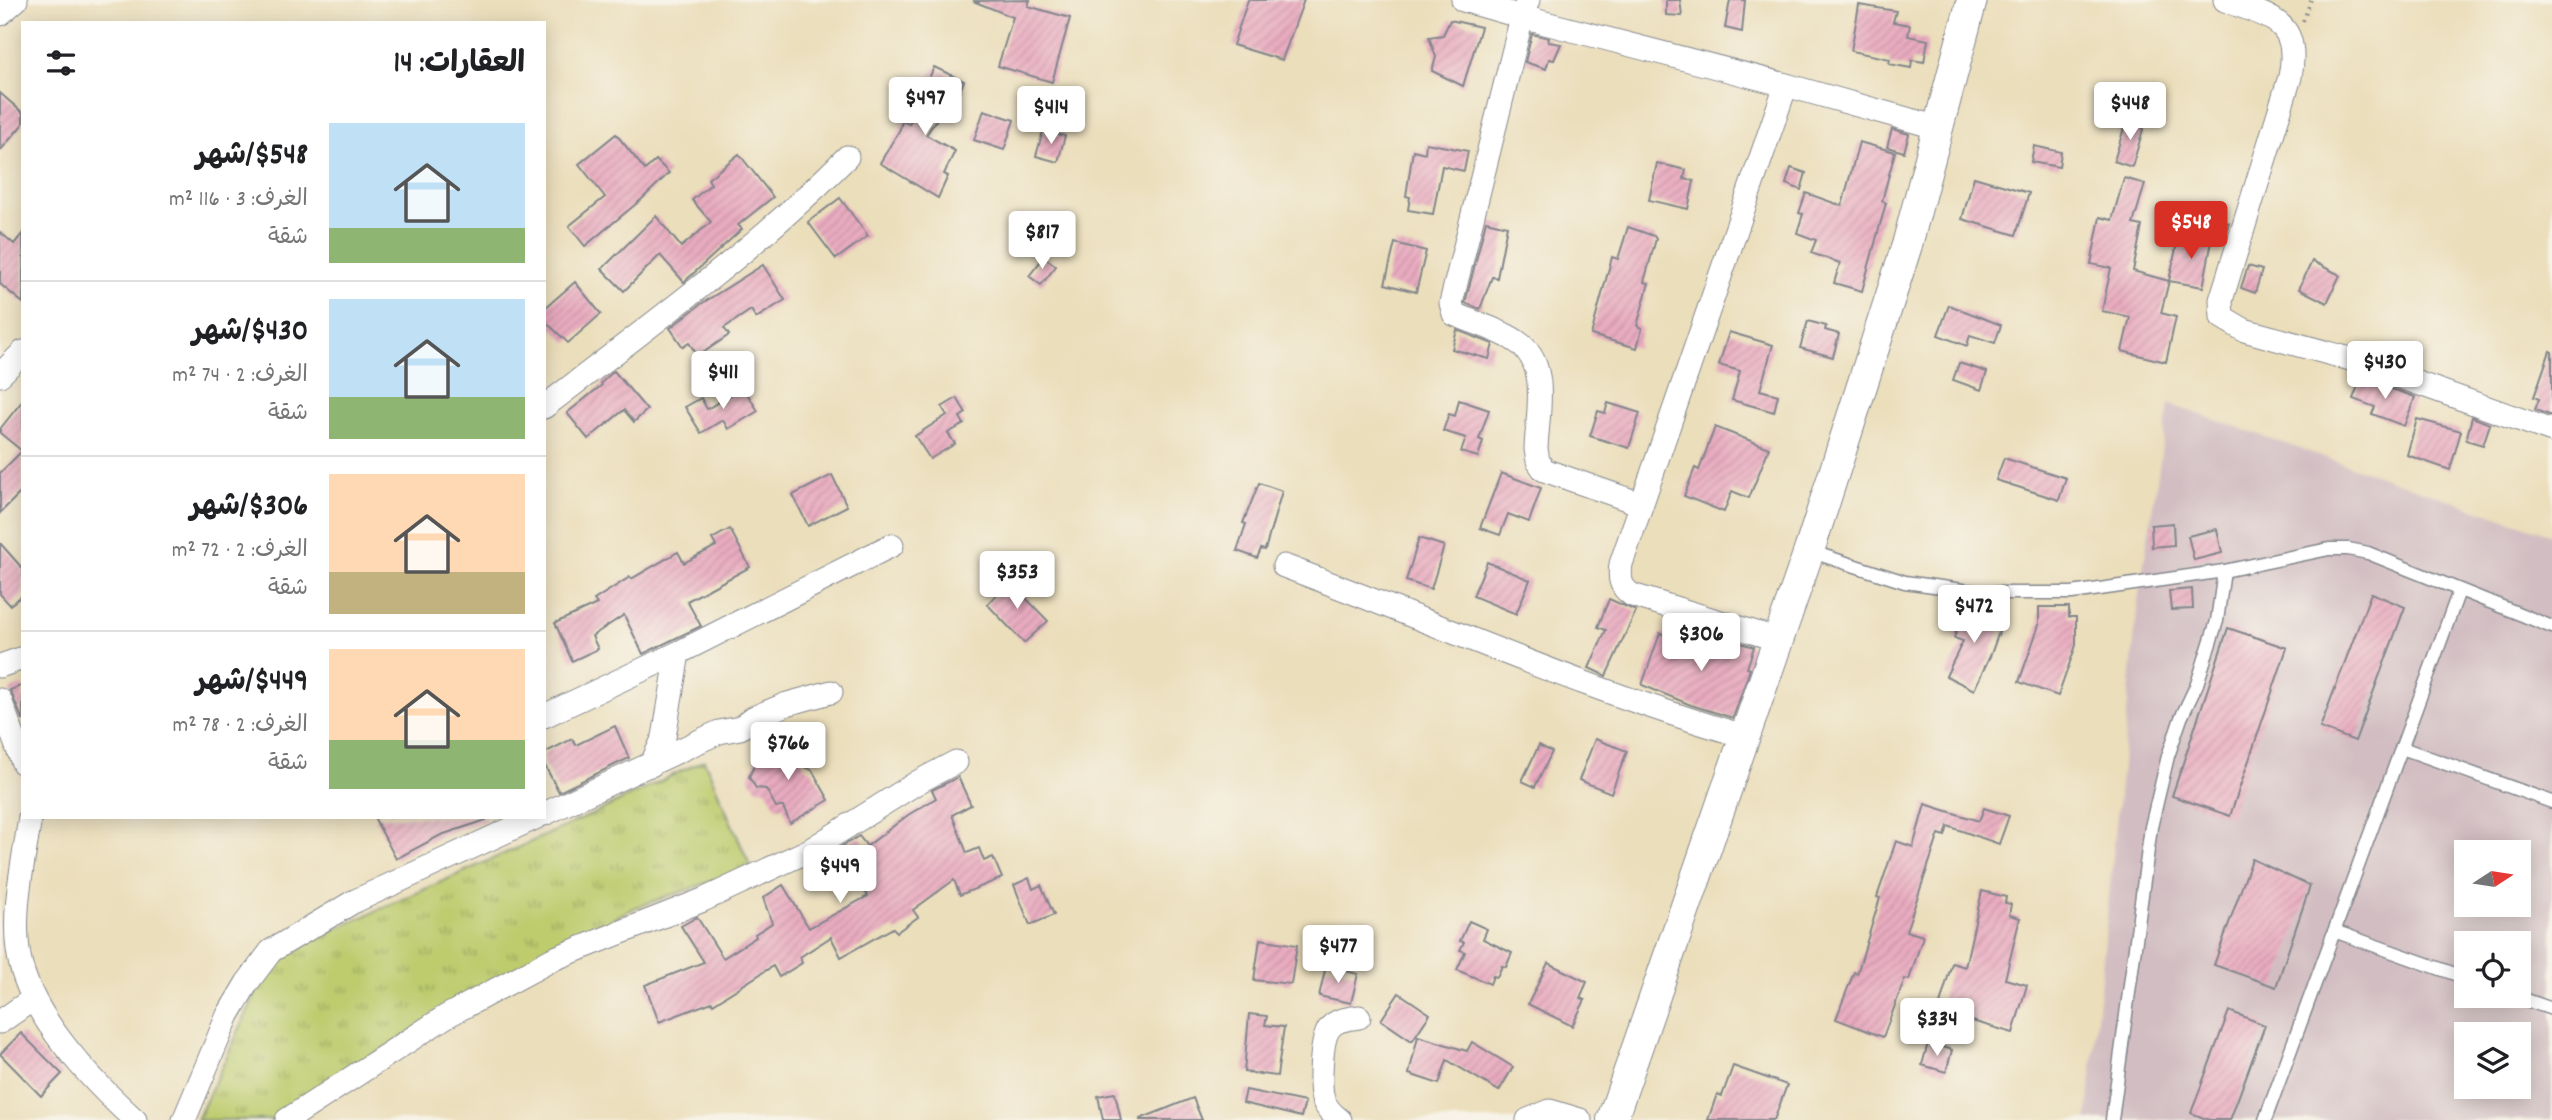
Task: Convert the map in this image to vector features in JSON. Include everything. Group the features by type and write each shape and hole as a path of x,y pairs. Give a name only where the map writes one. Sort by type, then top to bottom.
{"street":[{"path":"0,14 16,0"},
{"path":"1463,0 1525,9 1939,128"},
{"path":"1612,1120 1809,551 1907,245 1972,0"},
{"path":"2225,0 2275,20 2286,31 2293,46 2293,58 2290,77 2221,300 2222,317 2244,330 2350,359 2552,431"},
{"path":"1525,9 1451,308 1454,314 1515,340 1530,353 1538,372 1536,449 1538,461 1544,470 1641,504"},
{"path":"1779,640 1632,595 1623,589 1619,576 1620,564 1786,85"},
{"path":"546,405 733,261 809,195 847,157"},
{"path":"0,375 21,354"},
{"path":"546,715 678,653 892,545"},
{"path":"1284,566 1582,683 1674,716 1744,736"},
{"path":"651,765 664,737 678,653"},
{"path":"0,666 21,659"},
{"path":"546,813 719,732 740,728 753,718 787,704 831,692"},
{"path":"1,709 21,758"},
{"path":"287,1120 457,1010 553,959 703,900 810,850 918,782 956,762"},
{"path":"30,819 17,920 19,957 33,999 63,1042 112,1099 135,1120"},
{"path":"184,1120 228,1015 271,951 353,902 533,819"},
{"path":"0,1023 33,999"},
{"path":"1340,1120 1329,1110 1324,1100 1321,1077 1325,1040 1328,1030 1337,1021 1359,1017"},
{"path":"1528,1120 1550,1111 1580,1120"}],"lane":[{"path":"1809,551 1905,582 1984,593 2072,593 2224,570 2329,549 2348,549 2368,552 2552,627"},
{"path":"2112,1120 2151,827 2168,756 2181,718 2197,684 2217,621 2224,570"},
{"path":"2266,1120 2459,591"},
{"path":"2402,748 2552,802"},
{"path":"2334,931 2454,974"},
{"path":"2531,1002 2552,1009"}],"shaded area":[{"path":"2169,404 2552,535 2552,1120 2087,1120 2138,601"}],"green space":[{"path":"704,760 751,868 634,908 543,954 314,1090 276,1120 197,1120 269,966 293,948 591,815"}],"building":[{"path":"1030,0 1028,6 1070,18 1052,82 998,66 1013,17 973,1"},
{"path":"1248,0 1304,0 1282,60 1233,45"},
{"path":"1666,0 1680,0 1682,16 1666,15"},
{"path":"1730,0 1745,0 1742,32 1725,28"},
{"path":"1859,5 1896,11 1893,22 1910,25 1908,36 1928,40 1924,62 1912,60 1911,68 1889,64 1890,59 1851,51"},
{"path":"1450,20 1481,27 1463,86 1432,71 1436,57 1429,37 1443,35"},
{"path":"1532,34 1549,38 1548,42 1561,44 1554,60 1549,59 1546,69 1525,62"},
{"path":"934,67 964,81 955,103 947,104 926,135 955,151 944,174 948,176 938,198 880,163 902,121 909,124"},
{"path":"0,93 21,111 21,126 0,151"},
{"path":"984,110 1014,120 1004,150 974,140"},
{"path":"2127,118 2145,123 2132,167 2114,161"},
{"path":"1892,129 1909,134 1904,152 1887,147"},
{"path":"1043,131 1065,136 1058,162 1036,156"},
{"path":"616,134 645,170 656,160 669,173 585,246 569,226 605,197 579,164"},
{"path":"1859,142 1895,152 1882,201 1886,203 1862,291 1834,283 1840,263 1811,253 1816,240 1797,233 1803,214 1799,213 1806,193 1842,206"},
{"path":"1426,143 1468,151 1464,171 1442,166 1433,214 1408,210 1410,197 1406,196 1413,150 1425,153"},
{"path":"2034,146 2061,152 2059,167 2031,162"},
{"path":"739,154 773,197 738,225 742,229 684,282 660,255 624,291 602,269 656,216 681,247 711,222 692,200 711,184 708,179"},
{"path":"1657,163 1686,170 1684,179 1694,181 1688,209 1649,200"},
{"path":"1791,168 1806,173 1801,190 1786,184"},
{"path":"1974,177 2029,193 2016,235 1962,219"},
{"path":"2124,178 2145,184 2133,224 2142,226 2133,271 2169,281 2161,313 2176,317 2166,362 2122,351 2130,317 2102,311 2111,268 2091,264 2100,217 2112,220"},
{"path":"840,198 868,236 836,259 808,222"},
{"path":"2207,215 2229,223 2224,238 2202,231"},
{"path":"1486,221 1507,226 1497,278 1492,277 1480,309 1465,303"},
{"path":"1628,227 1656,239 1644,282 1649,283 1637,326 1642,328 1637,348 1591,335 1612,257 1618,259"},
{"path":"0,232 14,244 21,235 21,301 0,284"},
{"path":"2179,234 2212,241 2203,287 2169,281"},
{"path":"1395,243 1426,251 1416,292 1385,284"},
{"path":"1044,257 1056,266 1041,285 1029,276"},
{"path":"2312,261 2340,275 2327,303 2299,289"},
{"path":"763,265 785,300 756,318 751,310 724,328 729,335 698,356 689,343 683,347 670,328 701,304"},
{"path":"2248,266 2262,270 2255,293 2241,288"},
{"path":"575,282 601,314 568,343 546,322 546,307"},
{"path":"1949,305 2001,325 1995,343 1970,335 1967,346 1938,335"},
{"path":"1808,321 1826,326 1825,330 1839,334 1833,357 1800,348"},
{"path":"1457,330 1493,344 1489,359 1452,349"},
{"path":"1729,332 1773,345 1760,390 1778,395 1774,412 1732,400 1740,371 1719,365"},
{"path":"2550,351 2552,416 2535,410 2539,399 2534,397"},
{"path":"1959,363 1987,372 1981,390 1953,380"},
{"path":"614,371 647,410 634,422 624,410 588,439 567,413 602,385"},
{"path":"2361,378 2415,397 2404,426 2372,414 2375,407 2353,399"},
{"path":"743,387 758,411 728,429 723,420 701,433 685,407 701,398 707,409"},
{"path":"957,398 966,413 960,417 964,424 948,433 955,444 930,459 915,436 947,415 942,407"},
{"path":"1459,400 1489,410 1479,439 1483,441 1478,457 1461,452 1466,438 1443,431 1449,414 1455,416"},
{"path":"21,403 21,450 0,433 0,429"},
{"path":"1608,403 1640,413 1629,448 1590,436 1598,411 1605,413"},
{"path":"2472,417 2490,424 2483,445 2466,440"},
{"path":"2417,419 2461,431 2450,470 2407,455"},
{"path":"1715,427 1769,448 1749,498 1732,491 1724,512 1684,496 1695,468 1699,470"},
{"path":"21,452 21,492 0,513 0,473"},
{"path":"2004,458 2066,478 2059,500 1996,480"},
{"path":"1501,473 1541,488 1529,522 1508,514 1500,535 1480,528"},
{"path":"832,475 847,506 808,526 793,495"},
{"path":"1259,483 1282,491 1265,550 1261,549 1257,558 1237,551 1246,524 1243,523"},
{"path":"2173,523 2174,545 2152,547 2151,525"},
{"path":"730,529 750,567 687,601 701,626 643,654 624,615 592,636 598,649 572,661 555,623 597,604 594,600 630,577 631,579 678,552 684,563 716,546 712,539"},
{"path":"2217,529 2222,553 2194,560 2188,536"},
{"path":"1419,538 1444,546 1431,589 1406,581"},
{"path":"0,543 21,567 21,597 10,605 0,594"},
{"path":"1487,562 1530,580 1516,614 1473,596"},
{"path":"1014,578 1025,589 1021,593 1048,621 1024,643 987,604"},
{"path":"2192,589 2193,609 2171,610 2169,591"},
{"path":"2371,593 2405,607 2355,741 2320,728"},
{"path":"1609,599 1636,611 1606,676 1589,668 1606,630 1598,627"},
{"path":"1966,604 2004,618 1974,690 1946,676 1963,641 1954,638"},
{"path":"2039,607 2069,607 2069,617 2076,617 2076,645 2058,696 2019,682 2039,625"},
{"path":"2228,628 2287,648 2230,816 2172,796"},
{"path":"1660,633 1708,651 1714,635 1754,647 1747,668 1750,669 1733,718 1642,685"},
{"path":"21,686 21,716 10,690"},
{"path":"615,726 629,758 559,792 546,768 546,752 572,739 576,745"},
{"path":"1595,739 1627,751 1611,793 1579,780"},
{"path":"763,745 800,757 805,767 812,770 829,800 790,823 783,807 776,807 766,789 756,788 749,777"},
{"path":"1539,745 1552,752 1535,787 1522,781"},
{"path":"958,777 971,805 952,815 967,853 979,848 984,861 993,857 1002,878 960,895 954,880 913,910 918,917 897,932 893,928 841,957 831,937 800,957 802,963 779,977 773,966 713,1004 712,1002 659,1022 645,985 704,962 681,926 697,917 723,958 772,923 763,898 783,885 809,928 868,896 836,850 859,836 867,846 936,798 932,790"},
{"path":"1925,804 1979,821 1984,808 2009,816 1999,844 1948,826 1945,836 1939,834 1906,931 1923,936 1909,980 1905,979 1883,1037 1836,1019 1854,972 1857,974 1880,898 1877,897 1896,841 1913,847"},
{"path":"375,819 486,819 441,835 396,859"},
{"path":"2252,859 2310,886 2276,987 2214,965"},
{"path":"1029,878 1033,889 1041,885 1054,915 1030,925 1014,885"},
{"path":"1982,891 2006,897 2005,903 2011,904 2009,915 2020,918 2005,979 2027,985 2013,1033 1938,1011 1952,963 1965,967"},
{"path":"1469,921 1487,929 1483,939 1512,953 1506,967 1502,966 1490,984 1457,970 1465,952 1460,950 1464,942 1460,941"},
{"path":"1260,939 1297,945 1291,984 1254,980"},
{"path":"1548,963 1587,982 1580,998 1585,1000 1572,1026 1528,1004"},
{"path":"1326,966 1358,974 1351,1003 1319,996"},
{"path":"1399,993 1430,1014 1412,1041 1381,1020"},
{"path":"2229,1011 2265,1025 2230,1120 2209,1120 2191,1113"},
{"path":"1249,1014 1267,1016 1265,1025 1284,1027 1277,1076 1244,1072"},
{"path":"21,1033 62,1074 41,1096 0,1054"},
{"path":"1418,1036 1467,1051 1472,1042 1513,1067 1499,1091 1447,1060 1439,1084 1409,1074"},
{"path":"1928,1043 1952,1050 1946,1072 1922,1065"},
{"path":"1733,1066 1787,1085 1774,1120 1708,1120 1717,1094 1722,1096"},
{"path":"1246,1090 1305,1102 1301,1117 1243,1103"},
{"path":"1115,1093 1121,1120 1103,1120 1098,1096"},
{"path":"1193,1098 1202,1120 1140,1120 1140,1119"}]}
